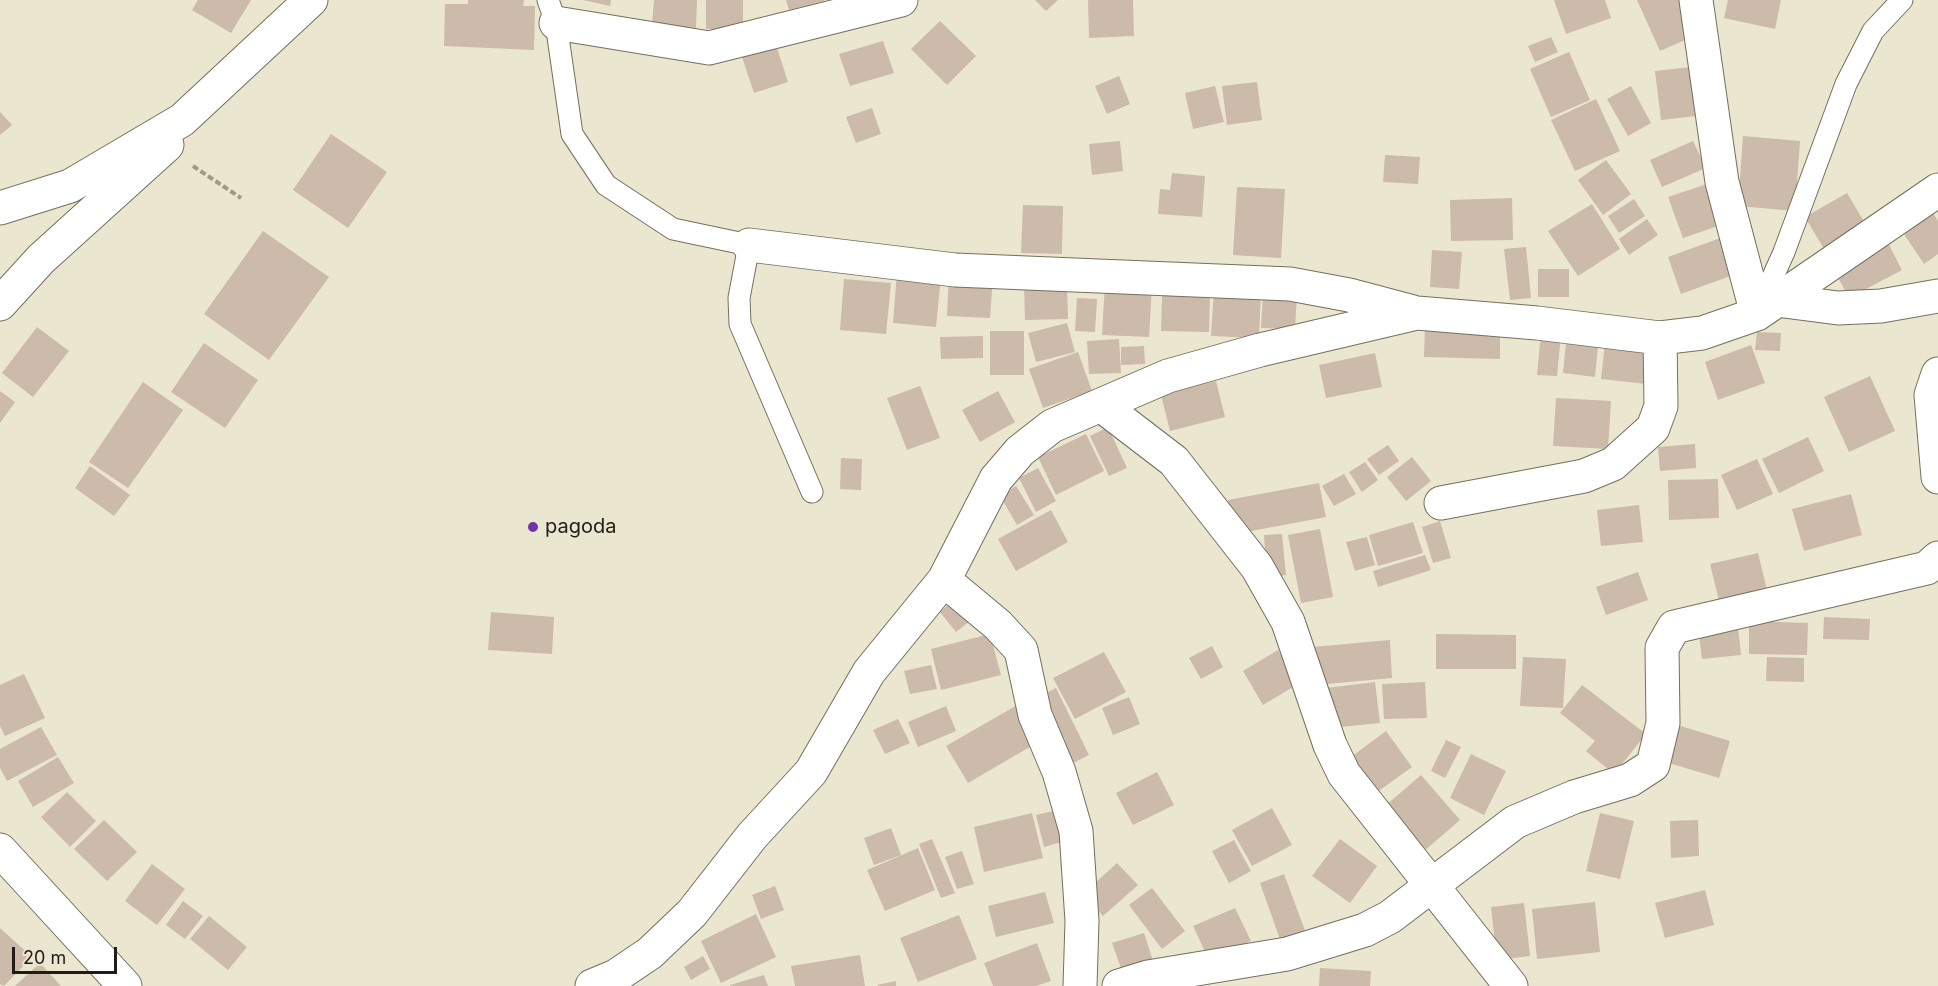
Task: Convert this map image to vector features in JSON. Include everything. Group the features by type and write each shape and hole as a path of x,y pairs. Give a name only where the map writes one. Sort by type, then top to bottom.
{"street":[{"path":"0,304 41,259 174,134 311,0"},
{"path":"552,11 709,48 901,0"},
{"path":"1695,0 1722,182 1767,307"},
{"path":"0,207 70,186 174,134"},
{"path":"749,245 955,270 1290,284 1349,295 1417,313 1537,323 1660,338 1702,333 1767,307 1938,190"},
{"path":"1767,307 1881,306 1938,296"},
{"path":"592,986 616,976 650,953 692,913 752,836 811,772 869,672 944,580 996,479 1020,451 1052,426 1168,376 1260,350 1417,313"},
{"path":"1441,503 1584,476 1613,464 1653,428 1661,406 1660,338"},
{"path":"1938,374 1931,395 1938,477"},
{"path":"1101,405 1174,461 1257,567 1288,622 1330,745 1344,774 1510,986"},
{"path":"1119,986 1148,977 1287,954 1365,930 1390,917 1515,822 1574,797 1630,780 1653,765 1663,723 1662,648 1674,627 1927,568 1938,558"},
{"path":"944,580 998,625 1021,650 1035,715 1059,772 1076,831 1082,921 1080,986"},
{"path":"0,850 126,986"}],"lane":[{"path":"1767,307 1784,252 1846,84 1873,31 1902,0"},
{"path":"552,11 572,134 606,185 673,229 749,245 738,298 740,324 812,492"}],"path":[{"path":"174,134 241,198"}],"building":[{"path":"198,0 251,0 231,33 192,10"},
{"path":"468,0 524,0 523,6 535,6 534,50 444,46 445,4 468,4"},
{"path":"583,0 611,0 610,6"},
{"path":"654,0 697,0 696,28 652,24"},
{"path":"706,0 743,0 743,29 706,29"},
{"path":"786,0 824,0 824,1 789,10"},
{"path":"1035,0 1058,0 1046,11"},
{"path":"1088,0 1133,0 1134,36 1089,38"},
{"path":"1554,0 1605,0 1611,18 1566,34"},
{"path":"1637,0 1680,0 1696,35 1660,51"},
{"path":"1728,0 1781,0 1775,29 1724,18"},
{"path":"940,21 976,56 947,85 911,49"},
{"path":"1551,37 1558,52 1535,62 1528,46"},
{"path":"883,41 894,73 850,86 839,54"},
{"path":"776,45 788,82 754,93 742,57"},
{"path":"1569,52 1590,100 1551,117 1530,69"},
{"path":"1691,67 1696,116 1661,120 1655,71"},
{"path":"1119,76 1130,104 1107,114 1095,86"},
{"path":"1257,82 1262,120 1227,125 1222,86"},
{"path":"1215,86 1224,122 1193,129 1185,93"},
{"path":"1631,86 1651,123 1628,136 1607,99"},
{"path":"1596,99 1620,151 1575,171 1551,120"},
{"path":"872,108 881,134 856,143 846,117"},
{"path":"0,112 12,125 0,135"},
{"path":"331,134 387,172 348,228 293,190"},
{"path":"1743,136 1800,141 1795,211 1738,206"},
{"path":"1120,141 1123,171 1092,175 1089,144"},
{"path":"1693,141 1706,168 1662,187 1650,160"},
{"path":"1385,155 1420,157 1418,184 1383,182"},
{"path":"1606,160 1631,194 1603,215 1578,180"},
{"path":"1172,173 1205,176 1202,217 1158,214 1160,189 1170,190"},
{"path":"1710,183 1724,224 1683,238 1668,197"},
{"path":"1237,187 1285,189 1281,258 1233,255"},
{"path":"1847,193 1866,225 1824,249 1805,217"},
{"path":"1512,198 1513,240 1451,241 1450,200"},
{"path":"1634,199 1645,216 1619,233 1608,216"},
{"path":"1592,204 1620,249 1578,276 1548,231"},
{"path":"1023,205 1063,206 1062,254 1021,253"},
{"path":"1932,211 1938,221 1938,254 1924,264 1902,231"},
{"path":"1647,219 1658,235 1629,255 1619,239"},
{"path":"263,231 329,277 269,360 204,314"},
{"path":"1723,237 1736,274 1681,294 1668,257"},
{"path":"1886,239 1902,270 1849,298 1832,266"},
{"path":"1526,247 1531,298 1510,300 1504,249"},
{"path":"1432,250 1462,252 1459,289 1430,287"},
{"path":"1538,269 1569,269 1569,297 1538,297"},
{"path":"897,272 941,276 936,327 893,323"},
{"path":"949,274 993,276 990,318 947,316"},
{"path":"844,279 891,283 886,334 840,330"},
{"path":"1105,284 1152,286 1149,337 1102,335"},
{"path":"1024,285 1067,285 1068,319 1025,320"},
{"path":"1214,289 1261,291 1259,338 1211,336"},
{"path":"1263,292 1297,293 1295,329 1261,328"},
{"path":"1162,295 1210,296 1209,332 1161,331"},
{"path":"1077,298 1097,299 1095,332 1075,331"},
{"path":"1067,323 1075,352 1036,362 1028,333"},
{"path":"1425,325 1500,328 1500,359 1424,357"},
{"path":"37,327 69,351 33,397 2,373"},
{"path":"990,331 1024,331 1024,375 990,375"},
{"path":"1541,332 1561,334 1557,376 1537,375"},
{"path":"1567,332 1599,336 1595,377 1563,373"},
{"path":"1757,332 1781,333 1780,351 1755,350"},
{"path":"983,336 983,358 941,359 940,337"},
{"path":"1119,339 1121,373 1089,374 1087,341"},
{"path":"204,343 258,380 225,428 171,392"},
{"path":"1605,343 1652,347 1647,384 1601,379"},
{"path":"1751,345 1765,383 1718,400 1705,362"},
{"path":"1144,346 1145,364 1121,365 1121,347"},
{"path":"1078,352 1092,391 1043,408 1029,369"},
{"path":"1375,353 1382,387 1326,398 1319,365"},
{"path":"1870,376 1895,431 1849,452 1824,397"},
{"path":"1216,381 1225,417 1170,431 1161,395"},
{"path":"143,382 183,410 128,488 89,462"},
{"path":"920,386 940,438 907,450 887,398"},
{"path":"0,391 15,402 0,423"},
{"path":"998,391 1015,422 980,442 962,410"},
{"path":"1556,398 1611,401 1608,449 1553,446"},
{"path":"1108,427 1127,468 1109,476 1090,436"},
{"path":"1086,434 1104,471 1056,495 1038,457"},
{"path":"1808,437 1824,471 1779,493 1762,459"},
{"path":"1695,444 1696,468 1660,471 1658,447"},
{"path":"1388,445 1399,461 1379,475 1367,459"},
{"path":"1412,457 1431,481 1406,501 1387,477"},
{"path":"841,458 862,459 861,490 840,489"},
{"path":"1757,459 1773,494 1737,510 1721,475"},
{"path":"1365,462 1378,480 1362,492 1349,472"},
{"path":"90,466 130,495 114,516 75,488"},
{"path":"1038,468 1056,501 1036,512 1019,478"},
{"path":"1344,474 1356,494 1334,506 1322,486"},
{"path":"1718,479 1719,518 1669,520 1668,480"},
{"path":"1319,483 1326,517 1235,534 1228,500"},
{"path":"1016,486 1034,515 1017,525 1000,496"},
{"path":"1851,494 1862,535 1804,551 1792,509"},
{"path":"1639,505 1643,542 1601,546 1597,510"},
{"path":"1051,510 1068,542 1016,571 998,539"},
{"path":"1440,521 1451,558 1433,563 1422,527"},
{"path":"1413,522 1423,553 1378,566 1369,535"},
{"path":"1320,529 1333,597 1301,603 1288,535"},
{"path":"1282,534 1286,575 1267,577 1264,535"},
{"path":"1367,537 1375,565 1355,571 1346,542"},
{"path":"1758,553 1767,590 1719,601 1710,564"},
{"path":"1425,555 1431,570 1378,587 1373,571"},
{"path":"1638,572 1648,600 1606,615 1596,587"},
{"path":"958,596 975,617 956,632 940,612"},
{"path":"491,612 554,617 552,654 488,650"},
{"path":"1824,617 1870,619 1869,640 1823,639"},
{"path":"1749,621 1808,623 1807,655 1749,654"},
{"path":"1738,628 1741,655 1702,659 1699,634"},
{"path":"990,634 1001,675 941,690 931,649"},
{"path":"1436,634 1516,635 1516,669 1436,669"},
{"path":"1390,640 1392,678 1316,685 1313,647"},
{"path":"1212,646 1223,667 1201,679 1189,658"},
{"path":"1278,650 1298,684 1263,705 1243,671"},
{"path":"1104,652 1126,692 1075,719 1053,678"},
{"path":"1523,657 1566,659 1563,708 1520,706"},
{"path":"1767,657 1804,658 1804,682 1766,681"},
{"path":"931,665 937,689 910,694 904,671"},
{"path":"24,674 45,718 5,736 0,726 0,685"},
{"path":"1375,682 1380,723 1330,728 1326,688"},
{"path":"1425,682 1427,718 1384,719 1382,684"},
{"path":"1582,685 1646,734 1614,774 1586,751 1595,741 1560,713"},
{"path":"1056,688 1089,755 1071,764 1038,697"},
{"path":"1129,697 1140,724 1113,735 1102,708"},
{"path":"1019,704 1040,741 968,783 946,746"},
{"path":"946,706 956,731 918,747 908,722"},
{"path":"898,719 910,743 885,754 873,730"},
{"path":"1674,724 1730,741 1719,778 1662,761"},
{"path":"41,727 57,755 7,781 0,768 0,749"},
{"path":"1386,731 1412,767 1373,795 1347,760"},
{"path":"1446,740 1461,747 1445,778 1431,771"},
{"path":"1471,754 1506,771 1484,815 1450,798"},
{"path":"58,757 74,783 33,807 18,781"},
{"path":"1157,772 1174,805 1133,825 1116,793"},
{"path":"1421,775 1460,820 1423,852 1384,807"},
{"path":"67,792 96,821 70,847 41,817"},
{"path":"1272,808 1292,845 1252,866 1232,830"},
{"path":"1058,810 1065,841 1044,847 1036,815"},
{"path":"1032,813 1043,858 984,872 974,827"},
{"path":"1600,813 1634,821 1620,879 1586,871"},
{"path":"104,820 137,852 107,881 74,849"},
{"path":"1698,820 1699,856 1671,858 1670,821"},
{"path":"891,828 901,855 874,865 864,838"},
{"path":"932,839 955,893 941,898 919,844"},
{"path":"1340,839 1377,866 1350,903 1312,876"},
{"path":"1234,840 1251,871 1229,883 1212,851"},
{"path":"918,848 935,890 885,911 867,870"},
{"path":"962,851 974,884 957,889 945,857"},
{"path":"1117,863 1138,885 1103,916 1083,894"},
{"path":"152,864 185,889 157,925 125,901"},
{"path":"1284,874 1307,936 1282,945 1260,883"},
{"path":"775,886 784,910 761,919 752,895"},
{"path":"1152,888 1185,931 1162,949 1129,905"},
{"path":"1705,890 1714,925 1665,938 1655,903"},
{"path":"1045,892 1054,923 996,937 988,906"},
{"path":"183,901 203,916 185,939 166,925"},
{"path":"1595,902 1600,952 1537,959 1532,909"},
{"path":"1524,903 1530,956 1497,960 1491,907"},
{"path":"1235,908 1251,941 1209,960 1193,926"},
{"path":"756,914 776,957 721,983 701,941"},
{"path":"959,915 977,959 918,982 900,938"},
{"path":"209,916 247,947 228,970 190,939"},
{"path":"0,928 32,957 4,986 0,984"},
{"path":"1144,933 1153,961 1122,971 1112,943"},
{"path":"1037,943 1051,981 1036,986 993,986 984,963"},
{"path":"860,955 865,986 795,986 791,966"},
{"path":"703,956 710,969 691,980 684,967"},
{"path":"40,963 61,986 15,986"},
{"path":"1320,968 1371,971 1370,986 1319,986"},
{"path":"764,975 768,986 730,986 730,985"},
{"path":"896,981 896,986 877,985"}],"place":[{"name":"pagoda","path":"533,527"}]}
